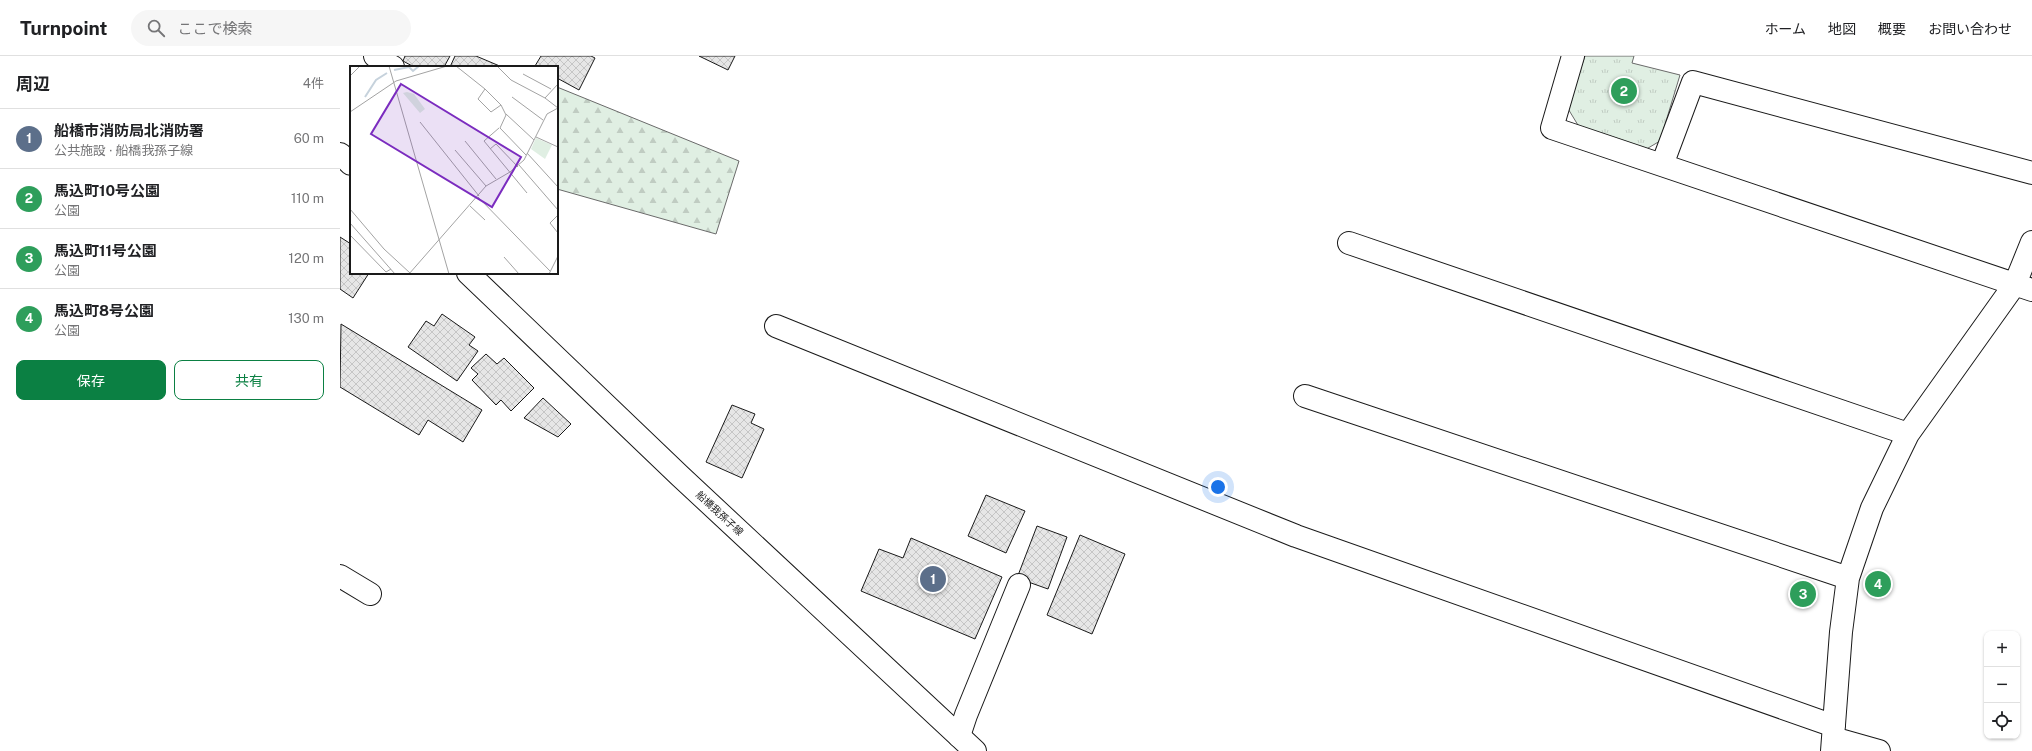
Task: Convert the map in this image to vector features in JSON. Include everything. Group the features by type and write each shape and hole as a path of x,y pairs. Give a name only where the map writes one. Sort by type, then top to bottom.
{"street":[{"path":"376,56 391,66"},
{"path":"1573,56 1552,128 2024,287"},
{"path":"1662,165 1694,82 2032,173"},
{"path":"340,154 350,163"},
{"path":"1833,738 1841,632 1848,578 1872,508 1908,434 2024,287 2032,242"},
{"path":"1349,243 1908,434"},
{"name":"船橋我孫子線","path":"469,274 680,476 976,751"},
{"path":"776,326 1296,536 1833,738 1879,751"},
{"path":"1305,396 1848,578"},
{"path":"340,576 370,594"},
{"path":"959,736 966,715 1019,585"}],"green space":[{"path":"1585,56 1634,56 1632,63 1680,75 1660,141 1638,154 1584,135 1567,107"},
{"path":"558,87 739,161 716,234 558,189"}],"building":[{"path":"405,56 450,56 445,66 412,66 403,61"},
{"path":"455,56 476,56 500,66 450,66"},
{"path":"541,56 591,56 595,58 579,90 558,79 558,66 535,66"},
{"path":"699,56 735,56 728,70"},
{"path":"340,237 350,243 350,274 368,274 353,298 340,289"},
{"path":"442,314 475,337 469,345 478,351 457,381 408,347 426,321 434,326"},
{"path":"341,324 482,410 463,442 428,420 419,435 340,387"},
{"path":"486,354 497,364 504,358 534,388 511,411 501,400 496,405 472,380 478,374 471,368"},
{"path":"543,398 571,424 558,437 524,418"},
{"path":"732,405 755,414 751,423 764,429 742,478 706,462"},
{"path":"986,495 1025,511 1006,553 968,536"},
{"path":"1037,526 1067,537 1048,589 1017,578"},
{"path":"1080,535 1125,554 1092,634 1047,615"},
{"path":"911,538 1002,577 975,639 861,591 879,549 903,558"}],"place":[{"name":"馬込町10号公園","path":"1624,91"},
{"name":"船橋市消防局北消防署","path":"933,579"},
{"name":"馬込町8号公園","path":"1878,584"},
{"name":"馬込町11号公園","path":"1803,594"}]}
